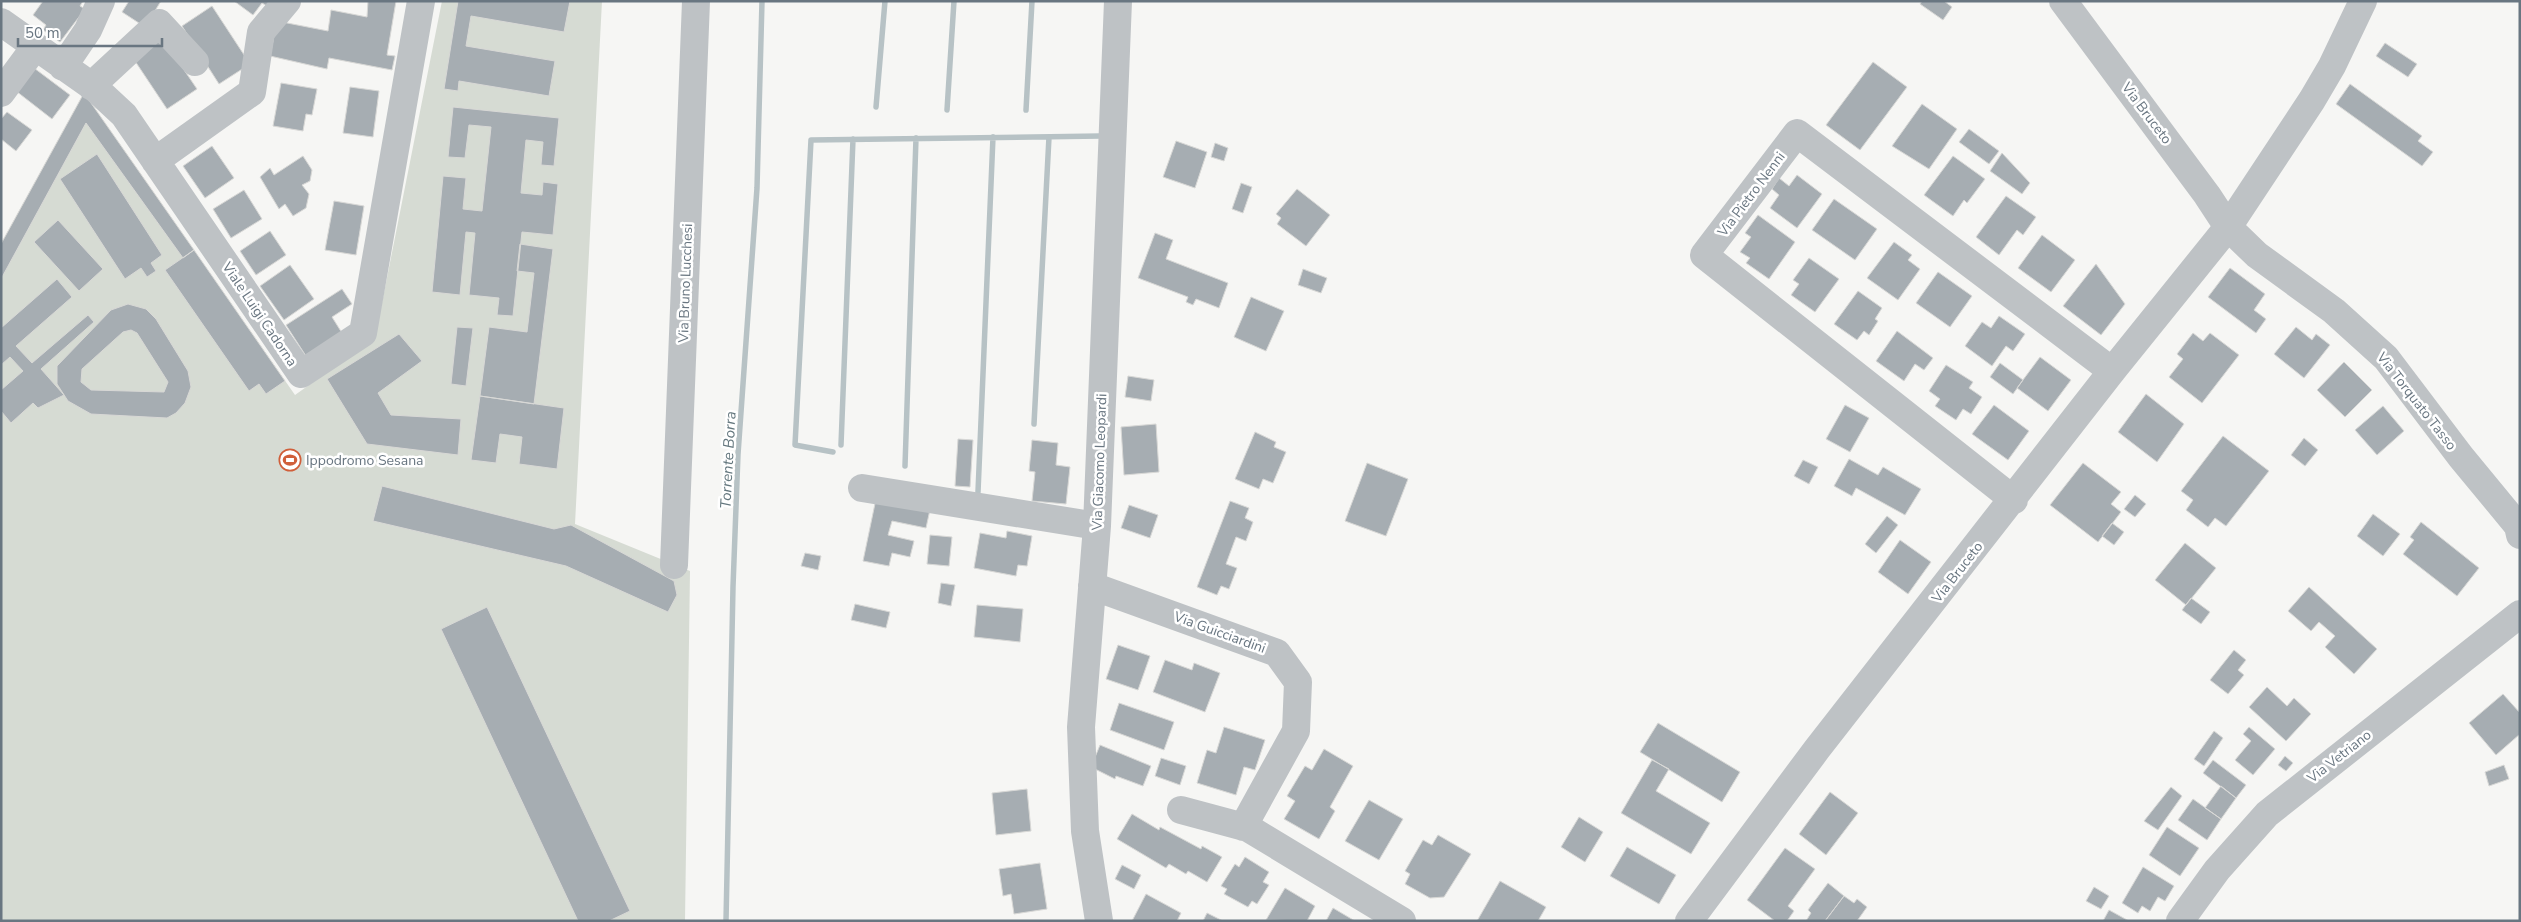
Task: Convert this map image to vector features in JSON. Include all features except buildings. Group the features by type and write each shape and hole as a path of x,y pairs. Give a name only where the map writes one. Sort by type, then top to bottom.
{"street":[{"path":"64,67 88,30 101,1"},
{"path":"155,161 252,92 262,32 287,1"},
{"name":"Viale Luigi Cadorna","path":"1,22 92,86 124,115 301,374 363,333 421,1"},
{"name":"Via Bruno Lucchesi","path":"674,565 696,1"},
{"name":"Via Giacomo Leopardi","path":"1099,921 1084,830 1081,727 1096,526 1118,1"},
{"name":"Via Bruceto","path":"2063,1 2207,195 2228,227"},
{"name":"Via Bruceto","path":"1689,921 1817,749 2014,500 2112,371 2228,227 2312,100 2332,66 2363,1"},
{"path":"92,86 159,23 195,62"},
{"path":"1,93 35,47"},
{"name":"Via Pietro Nenni","path":"2014,500 1704,255 1797,133 2112,371"},
{"name":"Via Torquato Tasso","path":"2228,227 2257,255 2334,311 2386,358 2461,457 2518,526 2520,535"},
{"path":"862,488 1096,526"},
{"name":"Via Guicciardini","path":"1092,586 1277,653 1298,682 1296,731 1243,827"},
{"name":"Via Vetriano","path":"2180,921 2217,870 2267,814 2520,614"},
{"path":"1181,810 1243,827 1402,921"}],"shaded area":[{"name":"Ippodromo Sesana","path":"442,1 602,1 575,524 690,571 685,921 1,921 1,244 84,93 295,395 375,338"}],"waterway":[{"name":"Torrente Borra","path":"726,921 733,587 738,454 757,188 762,1"},
{"path":"876,107 885,1"},
{"path":"947,110 954,1"},
{"path":"1026,110 1032,1"},
{"path":"833,452 795,445 811,140 1101,136"},
{"path":"978,492 993,137"},
{"path":"1034,424 1049,137"},
{"path":"905,466 916,138"},
{"path":"841,445 853,139"}],"place":[{"name":"Ippodromo Sesana","path":"290,460"}]}
